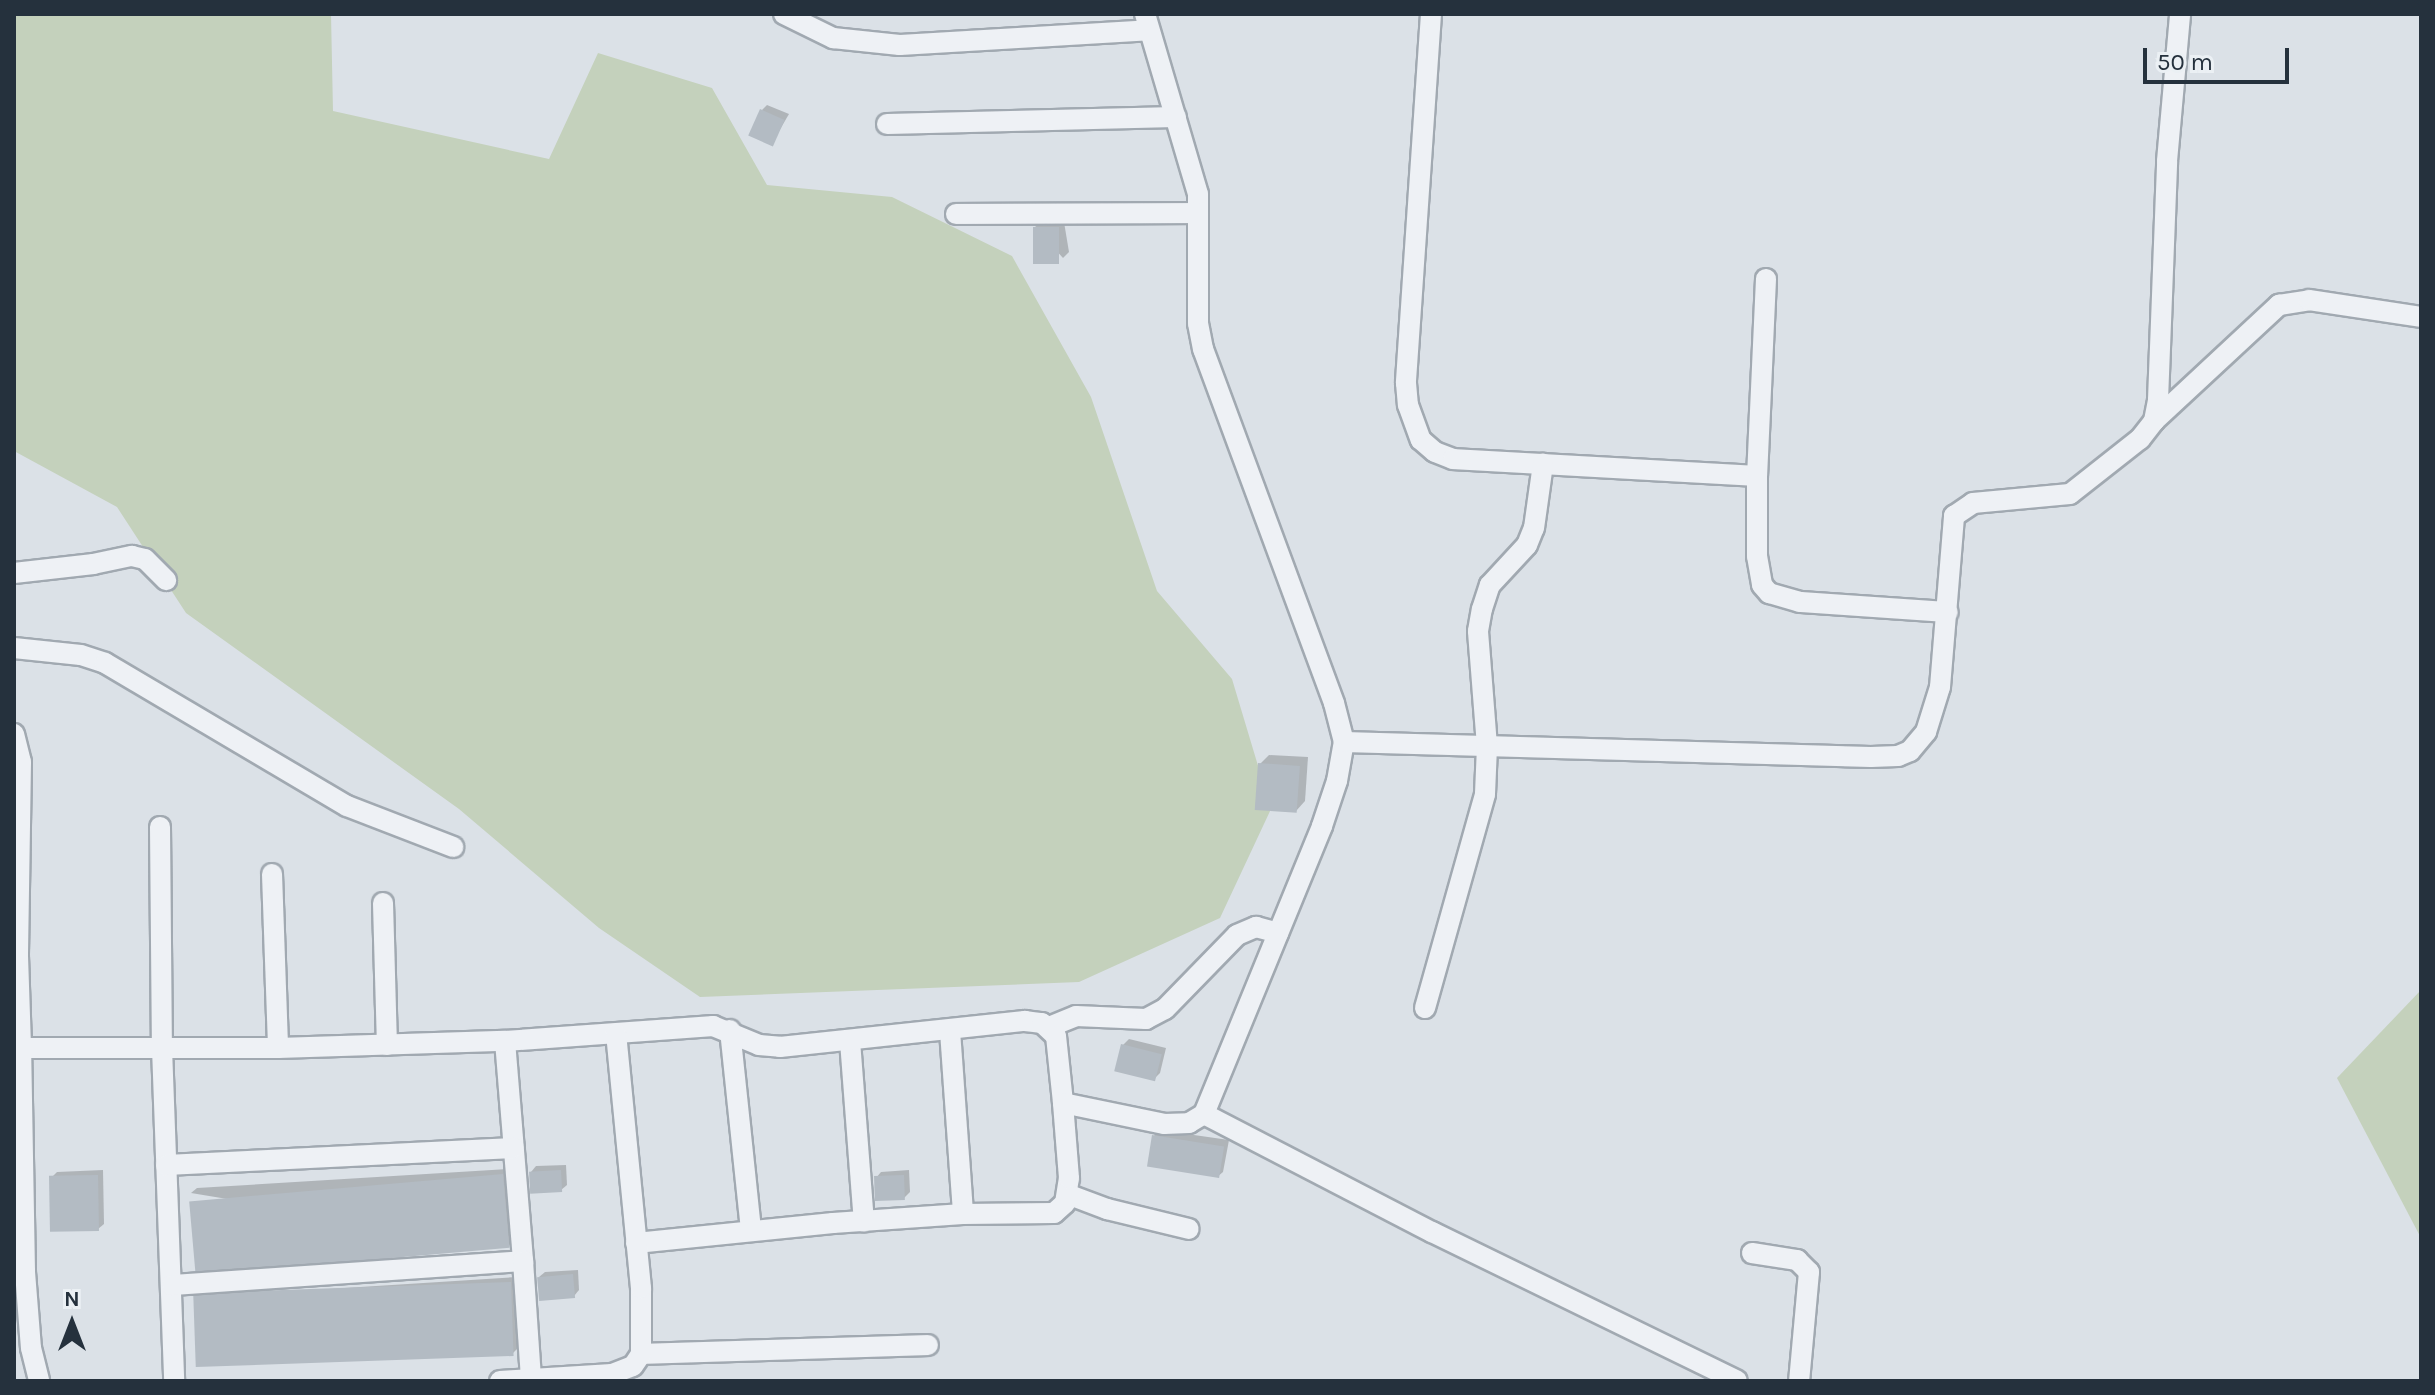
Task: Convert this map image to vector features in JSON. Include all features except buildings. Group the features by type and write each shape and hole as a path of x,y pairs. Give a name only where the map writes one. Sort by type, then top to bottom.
{"street":[{"path":"784,14 833,38 900,45 1147,22 1198,194 1198,323 1203,349 1334,703 1344,742 1332,796 1204,1114 1189,1123 1164,1124 1063,1103"},
{"path":"1431,14 1406,383 1408,405 1421,440 1435,452 1453,459 1757,476"},
{"path":"2154,421 2158,400 2167,161 2180,14"},
{"path":"887,124 1176,117"},
{"path":"956,214 1198,213"},
{"path":"1766,279 1757,476 1759,573 1769,593 1800,602 1948,612"},
{"path":"1344,742 1898,756 1919,743 1932,716 1940,687 1948,612 1951,526 1960,508 1973,503 2070,494 2140,439 2154,421 2279,305 2309,300 2421,317"},
{"path":"1425,1008 1485,794 1487,746 1478,631 1482,609 1490,585 1531,536 1543,464"},
{"path":"14,573 138,556 166,580"},
{"path":"14,648 81,655 105,663 347,806 453,847"},
{"path":"14,734 21,762 16,956 21,1048 18,1070 20,1272 39,1381"},
{"path":"160,827 162,1048 174,1381"},
{"path":"272,874 278,1048"},
{"path":"383,903 387,1045"},
{"path":"21,1048 387,1045 505,1041 700,1026 730,1030 768,1047 950,1031 1025,1021 1049,1027 1076,1016 1146,1019 1165,1009 1237,935 1256,927 1278,933"},
{"path":"636,1243 751,1229 963,1214 1045,1215 1060,1209 1067,1194 1063,1103 1058,1042 1049,1027"},
{"path":"730,1030 751,1229"},
{"path":"950,1031 963,1214"},
{"path":"500,1381 612,1374 633,1366 641,1354 641,1288 616,1034"},
{"path":"505,1041 531,1379"},
{"path":"850,1041 864,1221"},
{"path":"1204,1114 1432,1232 1737,1381"},
{"path":"166,1165 514,1148"},
{"path":"1067,1194 1107,1209 1189,1229"},
{"path":"1752,1253 1797,1260 1808,1267 1810,1279 1799,1381"},
{"path":"172,1285 523,1261"},
{"path":"641,1354 928,1345"}],"green space":[{"path":"14,14 331,14 333,111 549,159 598,53 712,88 767,185 892,197 1012,256 1091,397 1157,591 1232,679 1271,809 1220,918 1079,982 700,997 599,928 459,809 186,613 117,507 14,451"},
{"path":"2421,990 2421,1238 2337,1078"}]}
